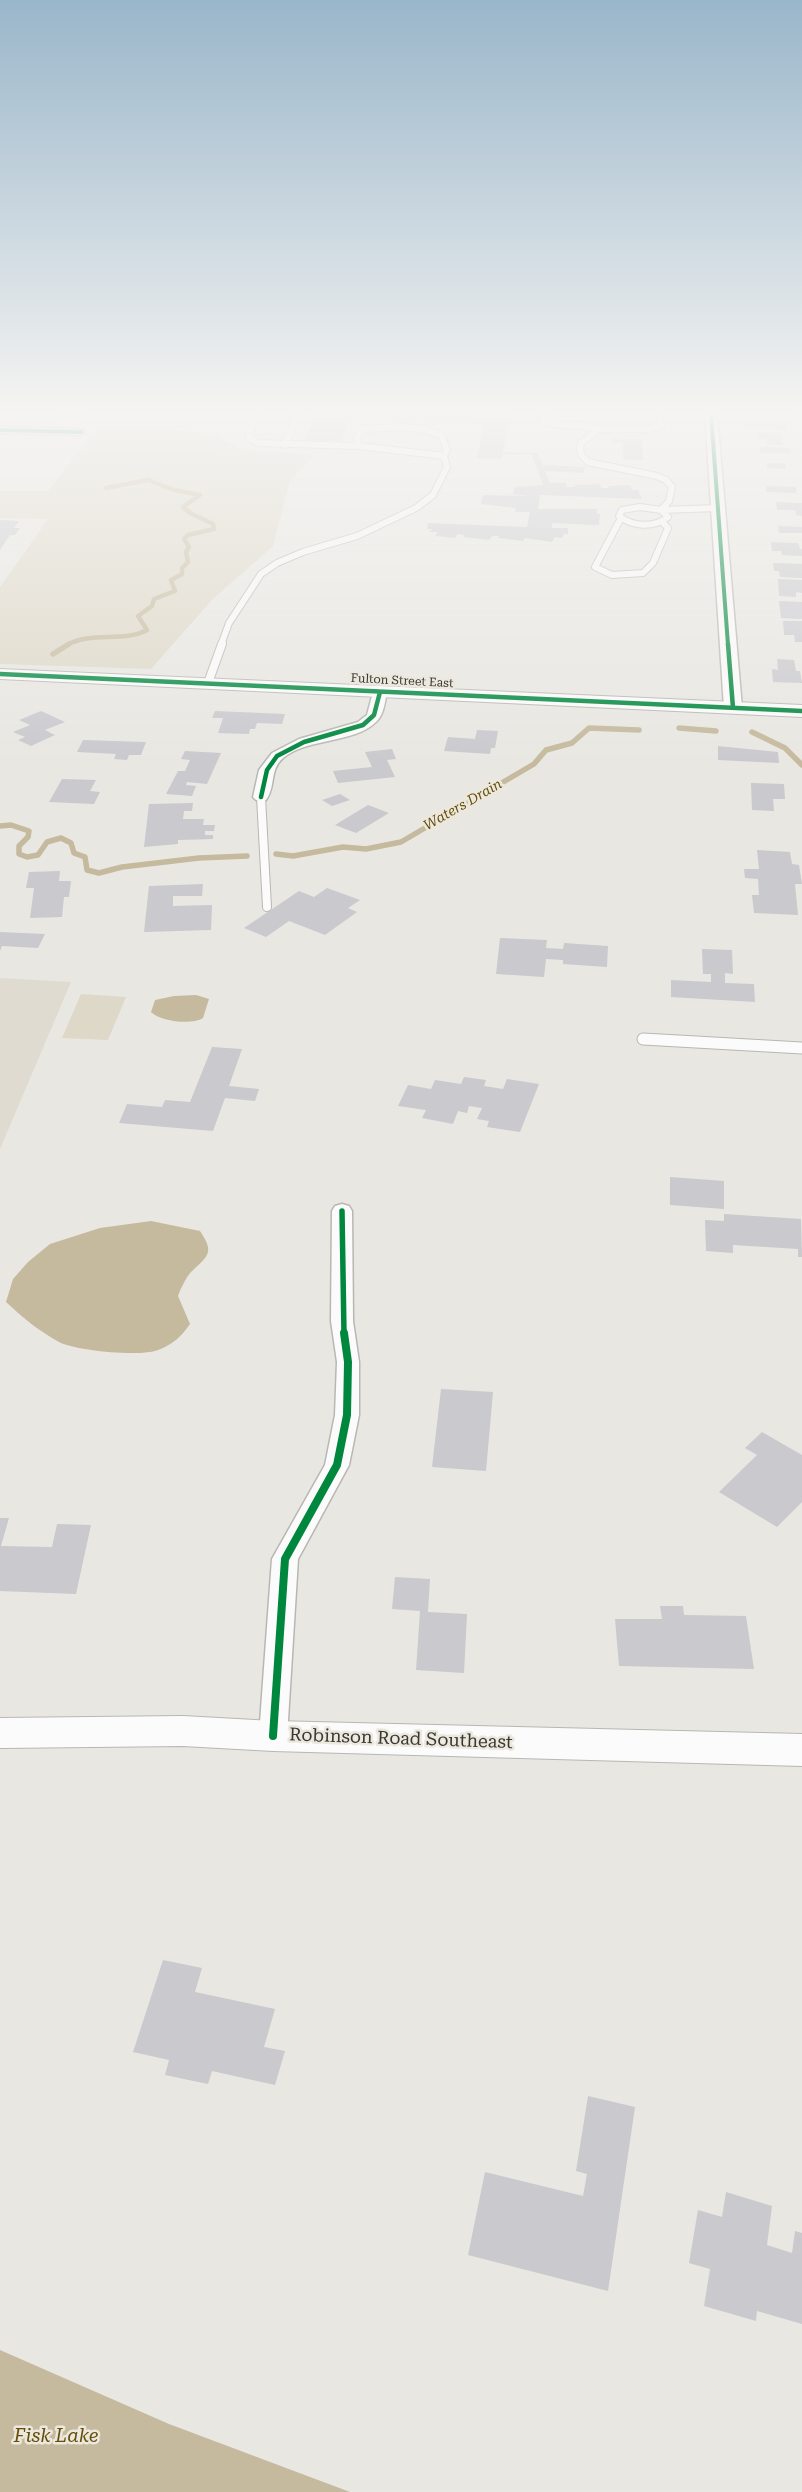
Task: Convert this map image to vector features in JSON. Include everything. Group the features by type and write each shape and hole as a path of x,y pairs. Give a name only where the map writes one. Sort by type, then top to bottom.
{"main road":[{"name":"Fulton Street East","path":"0,674 802,711"},
{"name":"Robinson Road Southeast","path":"0,1733 183,1731 273,1736 802,1750"}],"street":[{"path":"720,530 734,708"},
{"path":"261,797 268,767 278,755 299,744 365,724 376,710 380,692"},
{"path":"273,1736 285,1559 337,1465 347,1415 348,1362 342,1321 342,1211"}],"lane":[{"path":"208,683 229,624 244,597 262,574 277,563 303,552 356,536 368,530"},
{"path":"614,530 595,567 601,572 612,575 643,573 653,563 667,530"},
{"path":"261,797 267,907"},
{"path":"643,1039 802,1048"}],"shaded area":[{"path":"40,530 277,530 273,546 212,600 151,669 0,664 0,587"},
{"path":"0,978 71,982 0,1149"},
{"path":"81,994 126,997 108,1040 62,1038"}],"water":[{"path":"196,995 209,999 203,1018 198,1020 184,1022 169,1020 151,1012 155,1000 174,996"},
{"path":"151,1221 200,1231 205,1238 208,1249 208,1254 191,1272 178,1296 190,1324 168,1346 149,1352 123,1353 67,1345 38,1329 6,1302 13,1279 28,1262 50,1244 100,1228"},
{"name":"Fisk Lake","path":"0,2350 169,2424 350,2492 0,2492"}],"building":[{"path":"0,530 18,530 15,535 10,535 0,550"},
{"path":"431,530 568,530 568,534 564,534 562,538 555,537 552,542 525,538 523,541 498,538 499,536 492,536 489,540 463,537 465,535 458,534 455,538 435,536 438,532 429,532"},
{"path":"779,530 802,530 802,533 779,533"},
{"path":"771,542 798,543 800,549 802,549 802,556 782,555 781,551 772,551"},
{"path":"773,563 802,564 802,578 780,577 779,571 774,571"},
{"path":"778,579 802,580 802,593 796,592 796,597 779,596"},
{"path":"779,601 802,602 802,619 781,618"},
{"path":"783,621 802,621 802,642 795,642 794,635 784,635"},
{"path":"777,659 794,660 796,671 800,671 802,683 773,682 772,669 778,670"},
{"path":"41,711 65,722 45,730 55,735 31,746 18,740 25,737 13,732 30,725 19,720"},
{"path":"215,711 285,714 282,724 257,723 255,729 250,729 249,734 218,733 223,718 212,718"},
{"path":"477,730 498,731 495,748 491,748 490,754 444,751 448,737 475,739"},
{"path":"83,740 146,742 141,755 129,755 127,760 114,759 116,754 77,752"},
{"path":"718,746 778,752 779,763 718,760"},
{"path":"392,749 396,759 387,760 395,777 338,783 333,771 372,767 365,752"},
{"path":"185,751 221,753 207,784 187,782 186,785 196,786 192,796 166,794 178,771 185,771 190,760 181,759"},
{"path":"62,779 96,780 90,791 100,792 94,804 49,802"},
{"path":"751,783 784,784 785,799 773,799 774,811 752,810"},
{"path":"340,794 350,800 332,806 322,800"},
{"path":"193,803 192,811 184,811 183,819 204,819 203,825 215,825 214,831 205,831 205,835 213,835 213,839 178,840 178,844 144,847 149,804"},
{"path":"368,805 389,813 356,833 335,825"},
{"path":"757,850 790,852 792,864 799,865 802,884 795,884 798,915 754,913 752,895 759,895 758,879 745,878 744,869 759,869"},
{"path":"60,871 59,881 71,881 69,897 64,897 62,917 30,918 34,888 26,888 29,872"},
{"path":"203,884 202,896 173,896 173,906 212,905 211,930 144,932 149,886"},
{"path":"327,888 360,900 348,908 357,912 325,935 289,921 266,937 244,928 299,891 314,897"},
{"path":"0,932 45,934 38,948 2,946 0,951"},
{"path":"500,938 547,940 546,948 563,949 564,943 608,946 607,967 563,964 563,960 546,959 544,977 496,974"},
{"path":"702,949 732,950 733,974 725,973 725,983 754,984 755,1002 671,997 671,980 711,982 711,974 703,974"},
{"path":"212,1047 242,1049 229,1086 259,1089 255,1101 225,1098 213,1131 119,1123 127,1104 162,1107 165,1100 190,1102"},
{"path":"464,1077 486,1080 484,1086 503,1089 507,1079 539,1084 520,1132 487,1127 489,1121 477,1119 482,1108 469,1106 467,1113 458,1111 453,1124 422,1118 426,1110 398,1106 408,1085 431,1089 435,1080 461,1084"},
{"path":"670,1177 724,1181 724,1209 670,1205"},
{"path":"724,1214 801,1219 802,1257 798,1257 798,1249 733,1245 733,1253 706,1251 705,1220 724,1221"},
{"path":"441,1389 493,1392 486,1471 432,1467"},
{"path":"762,1432 802,1455 802,1502 777,1527 719,1492 757,1455 745,1448"},
{"path":"0,1518 9,1518 1,1546 52,1547 57,1524 91,1525 76,1594 0,1591"},
{"path":"395,1577 430,1579 428,1612 467,1614 464,1673 416,1670 420,1611 392,1609"},
{"path":"660,1606 683,1606 684,1615 746,1616 754,1669 619,1666 615,1619 662,1619"},
{"path":"163,1960 202,1968 195,1992 275,2009 264,2047 285,2051 275,2085 212,2071 208,2084 165,2075 169,2060 133,2052"},
{"path":"588,2096 635,2107 608,2291 468,2255 485,2172 583,2196 587,2174 576,2171"},
{"path":"726,2192 772,2206 767,2245 792,2253 795,2231 802,2233 802,2324 757,2311 756,2321 704,2306 710,2269 689,2263 698,2210 722,2217"}],"waterway":[{"name":"Waters Drain","path":"68,644 86,639 128,636 147,630 138,616 152,606 154,599 175,591 171,580 182,574 182,568 188,562 186,552 189,547 184,539 188,535 208,530"},
{"name":"Waters Drain","path":"53,654 68,644"},
{"name":"Waters Drain","path":"276,854 293,856 343,847 366,849 401,842 534,764 546,750 572,743 589,728 639,730"},
{"name":"Waters Drain","path":"679,728 716,731"},
{"name":"Waters Drain","path":"752,732 785,748 802,765"},
{"name":"Waters Drain","path":"0,826 11,825 29,831 28,837 19,846 19,854 27,857 38,855 47,842 61,838 71,843 74,853 85,857 87,870 99,873 122,867 199,858 247,856"}],"cycle path":[{"path":"720,530 733,708"},
{"path":"0,674 802,711"},
{"path":"261,797 268,767 277,756 289,748 304,742 363,725 374,715 380,692"},
{"path":"273,1736 285,1559 337,1465 347,1415 348,1362 342,1321 342,1211"}]}
